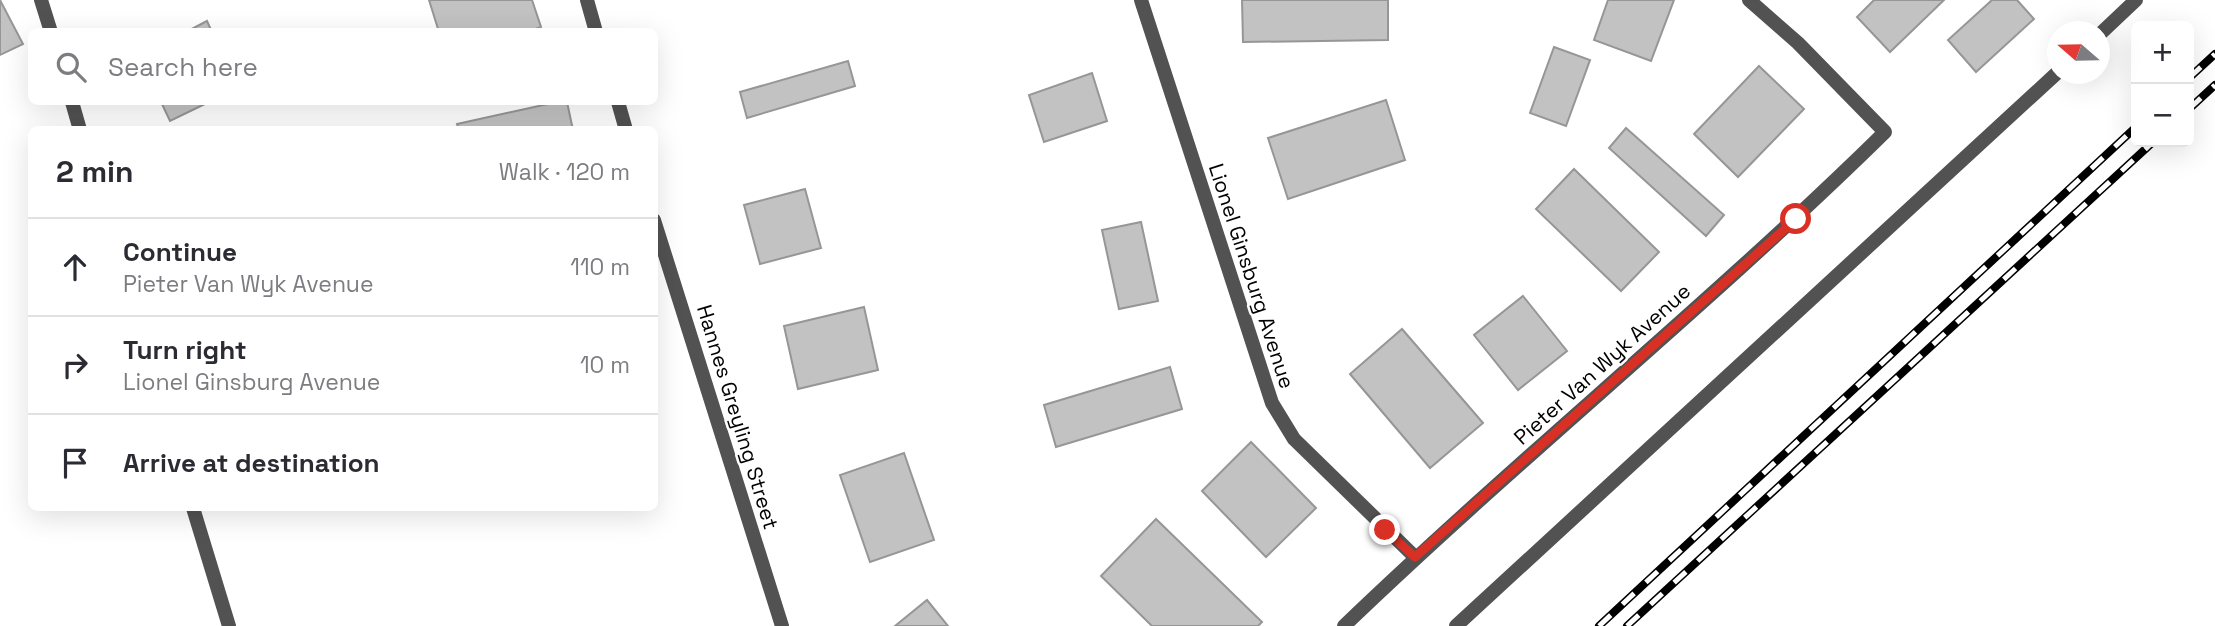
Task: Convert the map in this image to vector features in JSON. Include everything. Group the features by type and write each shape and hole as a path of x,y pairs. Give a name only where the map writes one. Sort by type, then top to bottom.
{"street":[{"path":"41,0 50,28"},
{"path":"587,0 595,28"},
{"name":"Lionel Ginsburg Avenue","path":"1141,0 1272,403 1294,439 1415,557"},
{"name":"Pieter Van Wyk Avenue","path":"1344,626 1415,557 1796,219 1885,132 1798,43 1749,0"},
{"path":"2110,23 2136,0"},
{"path":"1456,626 2047,81"},
{"path":"73,105 79,126"},
{"path":"619,105 625,126"},
{"name":"Hannes Greyling Street","path":"658,233 782,626"},
{"path":"194,511 229,626"}],"building":[{"path":"0,0 23,44 0,55"},
{"path":"429,0 532,0 541,27 538,28 438,28"},
{"path":"1242,0 1388,0 1388,40 1243,42"},
{"path":"1608,0 1674,0 1651,61 1594,40"},
{"path":"1874,0 1944,0 1890,52 1857,17"},
{"path":"1992,0 2017,0 2034,19 1976,72 1948,40"},
{"path":"207,21 210,28 194,28"},
{"path":"1554,47 1590,60 1566,126 1530,113"},
{"path":"848,61 855,86 747,118 740,92"},
{"path":"1759,66 1804,109 1738,177 1694,134"},
{"path":"1092,73 1107,121 1044,142 1029,95"},
{"path":"1386,100 1405,160 1288,199 1268,138"},
{"path":"162,105 203,105 170,121"},
{"path":"543,105 568,105 572,126 458,126 457,124"},
{"path":"1626,128 1724,215 1706,236 1609,148"},
{"path":"1574,169 1659,252 1621,291 1536,209"},
{"path":"805,189 821,248 760,264 744,205"},
{"path":"1141,222 1158,301 1119,309 1102,230"},
{"path":"1523,296 1567,351 1518,390 1474,335"},
{"path":"864,307 878,370 798,389 784,326"},
{"path":"1402,329 1483,423 1430,468 1350,374"},
{"path":"1170,367 1182,409 1056,447 1044,405"},
{"path":"1251,442 1316,508 1266,557 1202,491"},
{"path":"904,453 934,540 870,562 840,475"},
{"path":"1156,519 1262,622 1258,626 1152,626 1101,576"},
{"path":"927,600 948,626 895,626"}],"railway":[{"path":"2194,73 2215,54"},
{"path":"2194,104 2215,85"},
{"path":"1599,626 2131,132"},
{"path":"1627,626 2148,147"}],"route":[{"path":"1385,530 1415,557 1796,219"}]}
